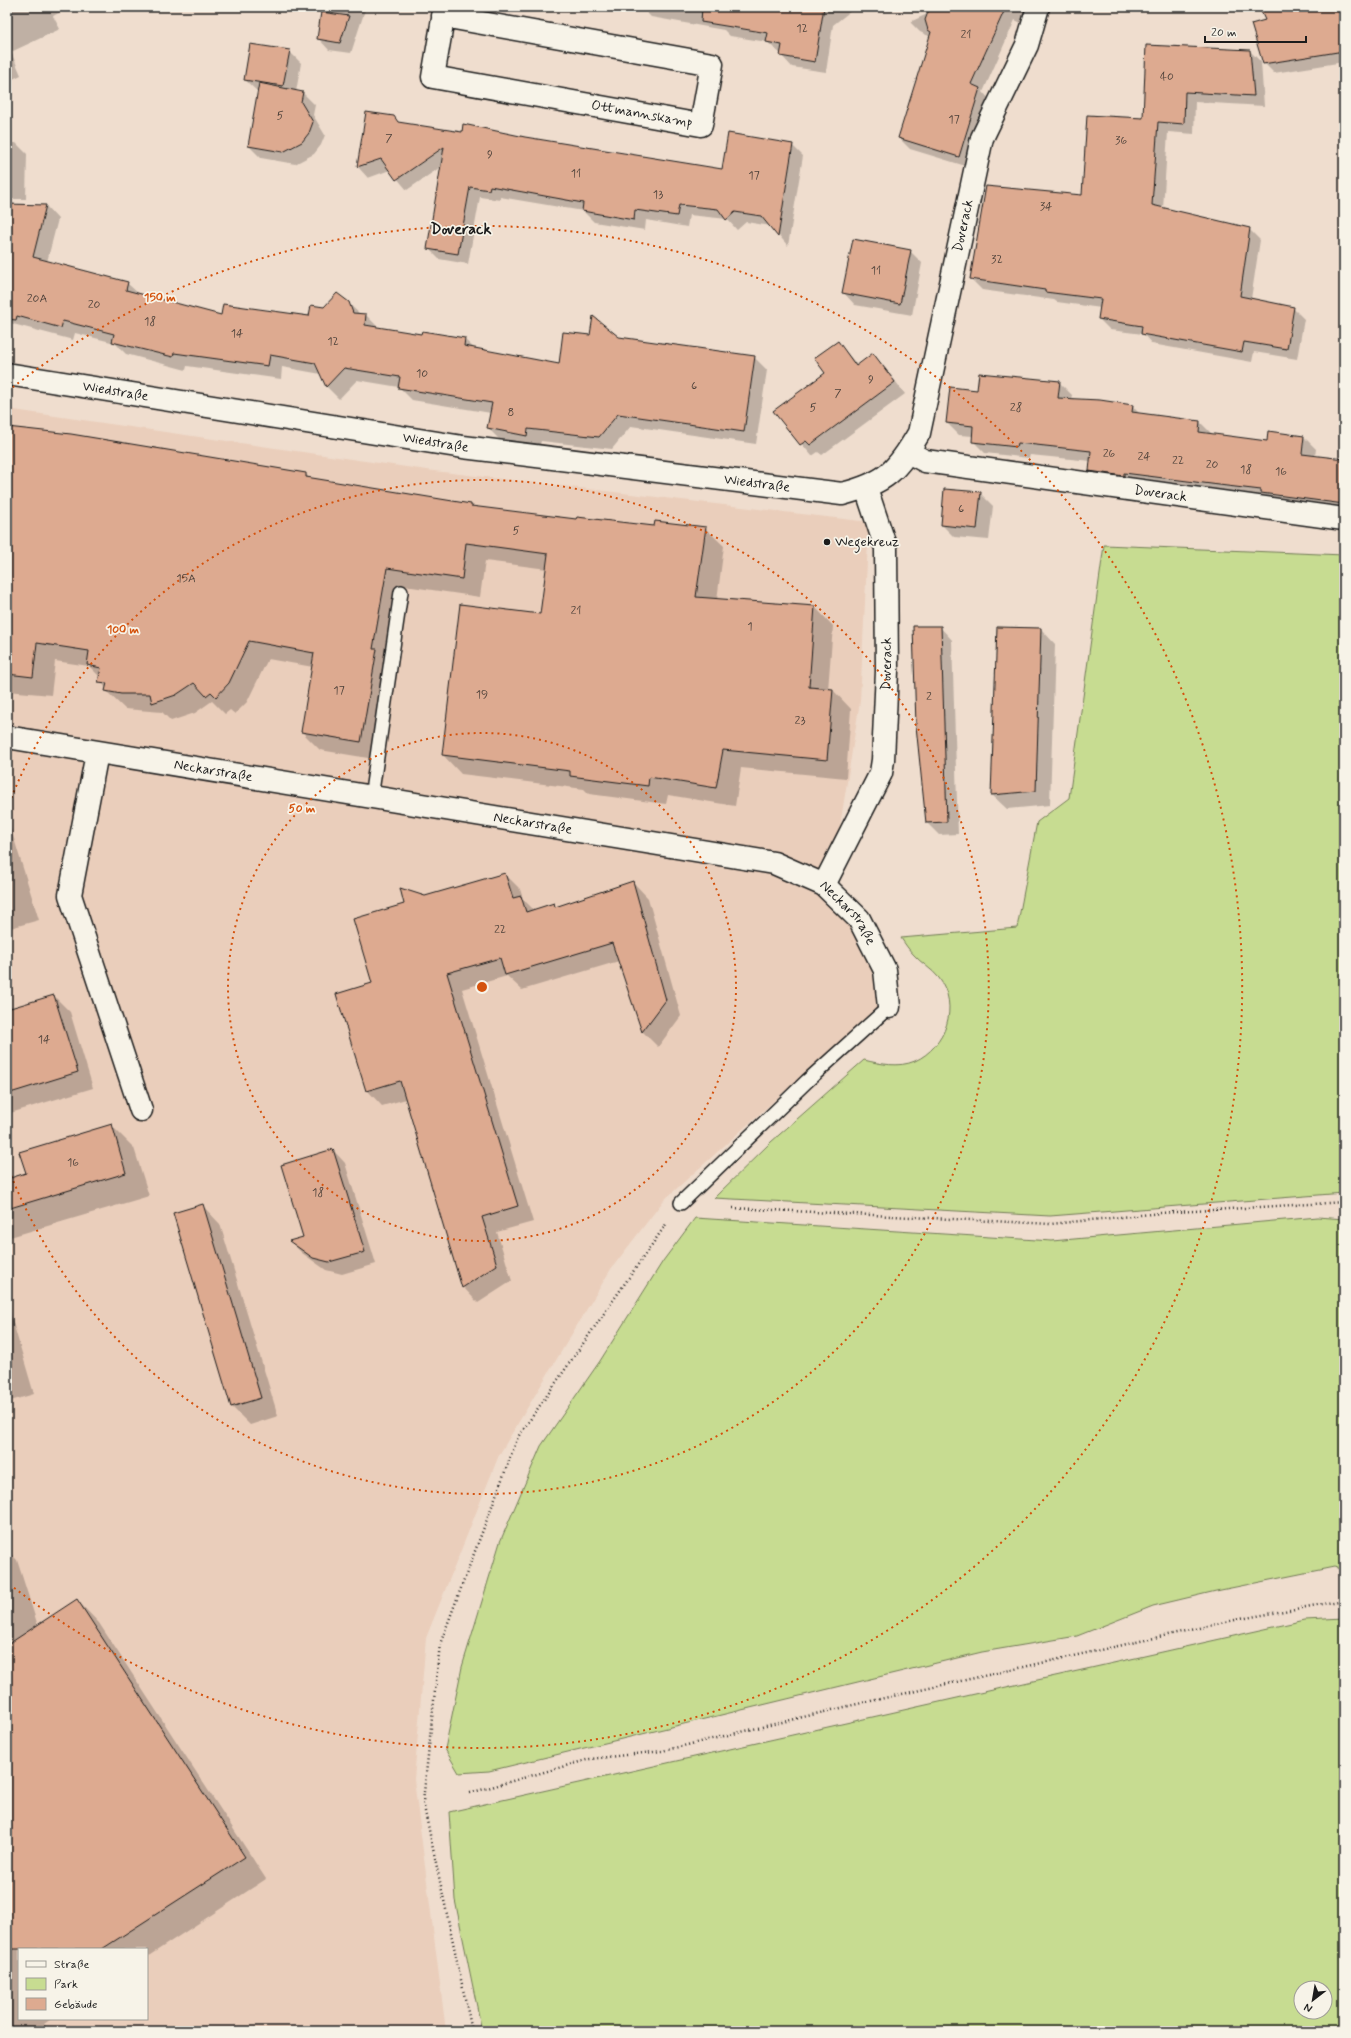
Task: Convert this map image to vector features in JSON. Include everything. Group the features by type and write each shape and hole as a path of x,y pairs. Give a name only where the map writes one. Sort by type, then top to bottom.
{"street":[{"name":"Doverack","path":"824,885 880,772 883,760 887,671 886,548 866,488 891,473 908,452 919,433 982,138 1028,45 1038,7"},
{"name":"Ottmannskamp","path":"444,11 712,64 701,125 433,77 444,11"},
{"name":"Wiedstraße","path":"7,374 463,447 842,494 866,488"},
{"name":"Doverack","path":"908,452 925,461 1344,519"},
{"name":"Neckarstraße","path":"7,737 774,863 824,885 859,920 885,970 889,1006"},
{"path":"97,753 70,896 141,1110"}],"lane":[{"path":"371,798 401,592"},
{"path":"681,1203 806,1081 889,1006"}],"path":[{"path":"733,1208 1051,1224 1161,1213 1344,1202"},
{"path":"472,2031 423,1802 440,1644 518,1437 681,1203"},
{"path":"470,1793 590,1759 662,1751 853,1705 1235,1620 1344,1600"}],"shaded area":[{"path":"7,409 434,471 869,522 860,701 831,882 895,996 814,1065 664,1200 611,1269 499,1455 426,1638 414,1780 446,2031 7,2031"}],"green space":[{"path":"1104,545 1344,555 1344,1193 1050,1216 714,1198 771,1142 864,1060 890,1065 909,1063 926,1055 935,1046 942,1036 949,1013 945,989 939,978 914,955 901,938 1017,928 1037,822 1069,798"},
{"path":"1318,1217 1344,1219 1344,1570 1334,1567 1216,1591 1153,1606 1077,1636 982,1652 489,1771 459,1773 445,1749 462,1667 500,1542 541,1446 600,1361 663,1261 695,1218 1052,1241"},
{"path":"1344,1618 1344,2031 482,2031 455,1900 449,1812 1305,1620"}],"building":[{"path":"702,7 824,7 815,62 780,56 782,45 766,42 768,33 701,22"},
{"path":"930,7 1006,7 971,84 980,88 959,157 898,138 931,32 928,30 925,20"},
{"path":"1259,7 1344,7 1344,51 1263,64 1251,24 1265,20"},
{"path":"321,12 349,16 340,43 317,39"},
{"path":"250,44 290,50 283,86 244,80"},
{"path":"1146,45 1250,50 1254,96 1185,92 1184,124 1158,122 1152,205 1250,228 1240,296 1294,307 1287,349 1244,342 1242,352 1141,334 1142,326 1098,319 1101,299 1045,292 1045,290 970,279 986,186 1082,195 1087,115 1143,118"},
{"path":"259,83 303,92 301,102 313,122 309,133 302,142 283,152 248,146"},
{"path":"366,112 394,116 398,122 462,132 463,124 525,137 722,169 728,133 793,144 778,237 761,216 735,212 726,220 718,209 679,205 677,216 635,210 634,220 582,211 583,203 490,186 489,190 470,187 458,254 427,249 444,147 396,180 381,159 357,167"},
{"path":"7,204 46,205 33,257 128,282 126,290 221,315 223,304 309,316 311,305 324,307 337,293 349,302 353,313 366,314 365,325 421,334 422,331 465,338 464,346 559,364 563,332 590,335 593,316 619,337 755,356 744,432 618,414 599,437 528,429 527,436 487,428 492,403 398,388 400,377 344,368 326,387 315,363 270,355 268,366 174,353 173,357 112,342 114,334 63,321 61,328 17,316 16,320 7,319"},
{"path":"853,239 911,250 900,304 842,293"},
{"path":"838,341 856,366 873,353 895,382 810,445 806,441 800,445 773,411 825,373 814,358"},
{"path":"979,373 1060,381 1058,398 1100,400 1133,405 1132,412 1200,421 1199,432 1267,441 1268,431 1304,436 1302,454 1344,459 1344,504 1261,493 1261,490 1124,473 1124,476 1089,471 1091,451 1018,443 1017,447 972,442 973,426 946,423 950,387 977,390"},
{"path":"7,427 71,434 306,473 306,477 471,504 471,506 576,519 577,517 654,526 655,521 706,527 696,597 815,606 809,687 833,689 827,760 723,750 716,788 649,777 648,786 570,776 570,771 442,755 460,604 540,614 548,554 466,543 462,579 387,568 373,649 377,649 361,742 301,732 314,653 249,641 229,683 216,697 211,692 206,696 194,683 176,695 152,703 150,694 121,694 105,691 107,683 98,682 101,668 87,665 89,651 37,643 33,677 7,674"},
{"path":"944,489 981,492 977,529 941,525"},
{"path":"913,626 941,626 947,822 926,823 916,726"},
{"path":"997,627 1041,628 1036,791 991,795"},
{"path":"505,873 513,898 521,896 526,912 554,903 555,907 633,881 666,1000 642,1032 612,943 505,975 500,958 447,973 518,1206 482,1217 497,1265 462,1288 400,1081 366,1091 336,994 372,983 353,919 404,904 400,888 425,896"},
{"path":"54,995 78,1072 7,1094 7,1009"},
{"path":"112,1124 126,1173 7,1209 7,1179 26,1173 19,1152"},
{"path":"333,1149 365,1252 329,1262 313,1258 289,1241 303,1237 281,1165"},
{"path":"203,1204 261,1398 231,1407 173,1213"},
{"path":"77,1599 245,1857 104,1948 7,1949 7,1645"}],"place":[{"name":"Wegekreuz","path":"827,542"}],"district":[{"name":"Doverack","path":"461,229"}]}
